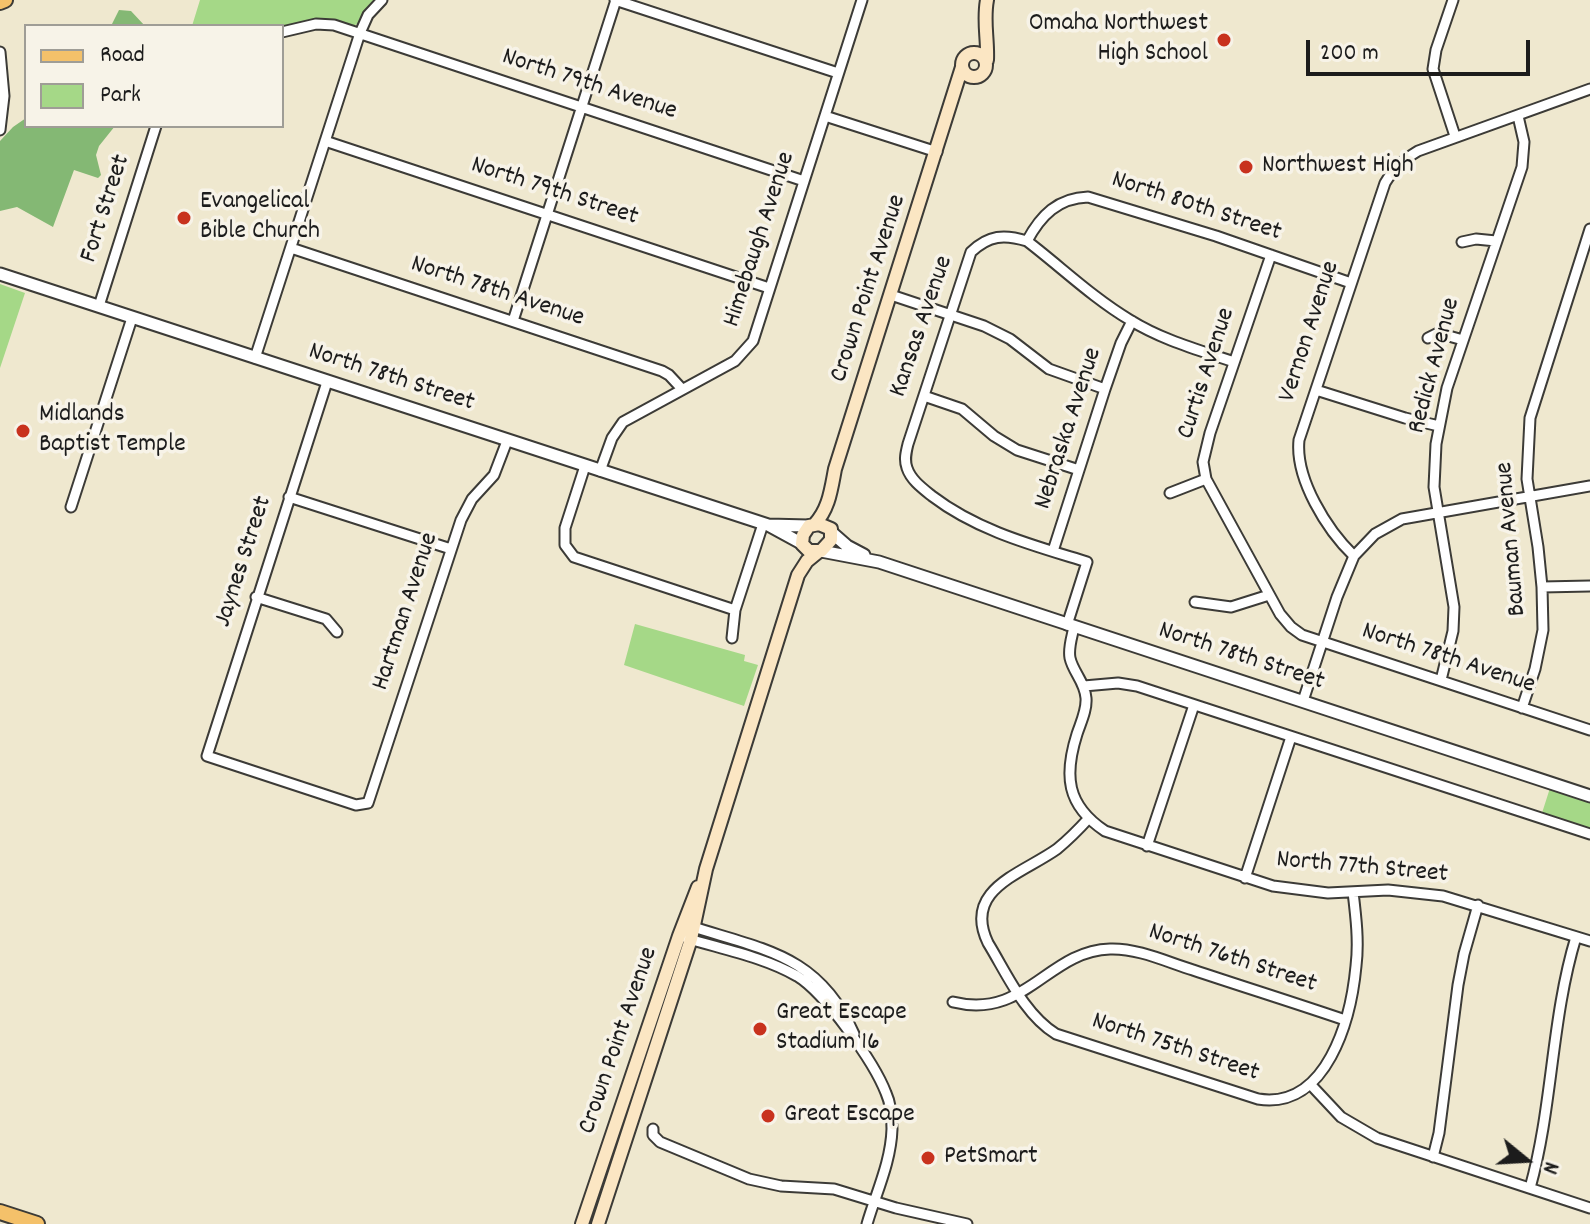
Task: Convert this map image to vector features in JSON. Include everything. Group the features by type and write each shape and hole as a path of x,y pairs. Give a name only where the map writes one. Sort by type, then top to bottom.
{"main road":[{"path":"984,30 988,37 987,60 984,73 973,78 964,73 962,67 984,30 987,0"},
{"path":"970,54 981,55 987,60"},
{"name":"Crown Point Avenue","path":"831,530 835,469 962,67"},
{"name":"Crown Point Avenue","path":"954,97 973,78"},
{"name":"Crown Point Avenue","path":"812,525 823,513 831,495"},
{"path":"812,525 831,530 829,543 819,552 809,551 802,544 803,535 812,525"},
{"name":"Crown Point Avenue","path":"798,575 797,563 802,544"},
{"name":"Crown Point Avenue","path":"598,1224 798,575 807,561 819,552"},
{"name":"Crown Point Avenue","path":"582,1224 687,932"},
{"path":"0,1212 37,1224"}],"street":[{"path":"255,358 360,33 368,15 382,0"},
{"path":"513,321 615,0 838,73"},
{"name":"Himebaugh Avenue","path":"600,471 612,438 623,422 743,355 755,337 862,0"},
{"path":"1453,0 1436,50 1433,69 1455,136"},
{"name":"North 79th Avenue","path":"284,32 324,23 360,33 804,181"},
{"path":"0,52 4,96 0,130"},
{"name":"Vernon Avenue","path":"1354,556 1332,531 1305,481 1299,464 1299,440 1382,191 1393,170 1418,151 1590,89"},
{"path":"825,116 937,152"},
{"name":"Redick Avenue","path":"1441,680 1453,631 1454,607 1434,487 1439,426 1463,340 1522,167 1524,142 1518,116"},
{"name":"Fort Street","path":"99,306 155,128"},
{"name":"North 79th Street","path":"325,141 769,288"},
{"name":"North 80th Street","path":"1027,241 1047,211 1074,197 1088,197 1351,283"},
{"name":"Bauman Avenue","path":"1522,708 1540,649 1542,587 1526,454 1530,418 1590,229"},
{"name":"Kansas Avenue","path":"1027,241 1011,236 993,237 971,252 908,444 905,463 921,487 962,517 988,530 1053,551"},
{"path":"1462,242 1468,239 1496,241"},
{"path":"1027,241 1132,321 1172,341 1234,362"},
{"name":"North 78th Avenue","path":"291,248 662,371 682,389"},
{"name":"Curtis Avenue","path":"1271,255 1204,453 1206,479 1269,595 1294,630"},
{"name":"North 78th Street","path":"0,274 766,524"},
{"path":"891,295 1001,333 1055,372 1105,389"},
{"path":"71,507 132,318"},
{"name":"Nebraska Avenue","path":"1053,551 1105,389 1132,321"},
{"path":"1428,338 1438,333 1463,340"},
{"name":"Jaynes Street","path":"207,756 327,382"},
{"path":"1316,390 1439,426"},
{"path":"924,396 962,409 994,436 1017,450 1079,470"},
{"name":"Hartman Avenue","path":"207,756 365,805 371,797 467,506 494,475 507,441"},
{"path":"585,466 565,528 565,545 574,557 735,610"},
{"path":"1170,493 1206,479"},
{"path":"1303,701 1340,586 1354,556 1368,540 1402,519 1590,486"},
{"path":"289,497 451,549"},
{"path":"766,524 812,525"},
{"path":"766,524 802,544"},
{"path":"732,638 735,610 766,524"},
{"path":"831,530 847,546 879,562"},
{"path":"1019,993 982,931 984,904 1000,884 1057,848 1089,818 1073,795 1069,766 1086,704 1084,686 1069,655 1070,626 1087,562 1053,551"},
{"path":"819,552 879,562"},
{"name":"North 78th Street","path":"879,562 1590,796"},
{"path":"1542,587 1590,586"},
{"path":"1195,602 1231,607 1269,595"},
{"path":"256,597 326,619 337,632"},
{"name":"North 78th Avenue","path":"1294,630 1322,642 1590,730"},
{"path":"1084,686 1126,684 1590,834"},
{"path":"1147,846 1194,705"},
{"path":"1245,878 1291,737"},
{"name":"North 77th Street","path":"1089,818 1105,831 1245,878 1300,891 1414,892 1443,896 1590,941"},
{"path":"1353,892 1357,964 1345,1020 1324,1068 1311,1085 1336,1113 1377,1138 1590,1208"},
{"path":"1433,1157 1464,954 1478,905"},
{"path":"687,932 805,975 832,996 850,1024 890,1103 891,1144 867,1224"},
{"path":"1530,1188 1540,1147 1562,986 1576,937"},
{"name":"North 76th Street","path":"953,1002 989,1006 1019,993 1082,955 1121,949 1345,1020"},
{"name":"North 75th Street","path":"1019,993 1037,1020 1056,1034 1258,1099 1286,1099 1311,1085"},
{"path":"653,1129 653,1135 660,1142 749,1179 781,1186 834,1189 967,1224"}],"green space":[{"path":"200,0 376,0 359,23 353,26 322,18 284,28 284,24 193,24"},
{"path":"119,10 131,11 143,24 112,24"},
{"path":"24,119 24,128 113,128 96,155 101,175 98,178 74,170 53,227 17,207 0,211 0,141"},
{"path":"0,284 25,293 0,368"},
{"path":"635,624 745,655 744,661 758,665 744,706 624,665"},
{"path":"1550,788 1590,801 1590,828 1542,813"}],"place":[{"name":"Omaha Northwest High School","path":"1224,40"},
{"name":"Northwest High","path":"1246,167"},
{"name":"Evangelical Bible Church","path":"184,218"},
{"name":"Midlands Baptist Temple","path":"23,431"},
{"name":"Great Escape Stadium 16","path":"760,1029"},
{"name":"Great Escape","path":"768,1116"},
{"name":"PetSmart","path":"928,1158"}]}
